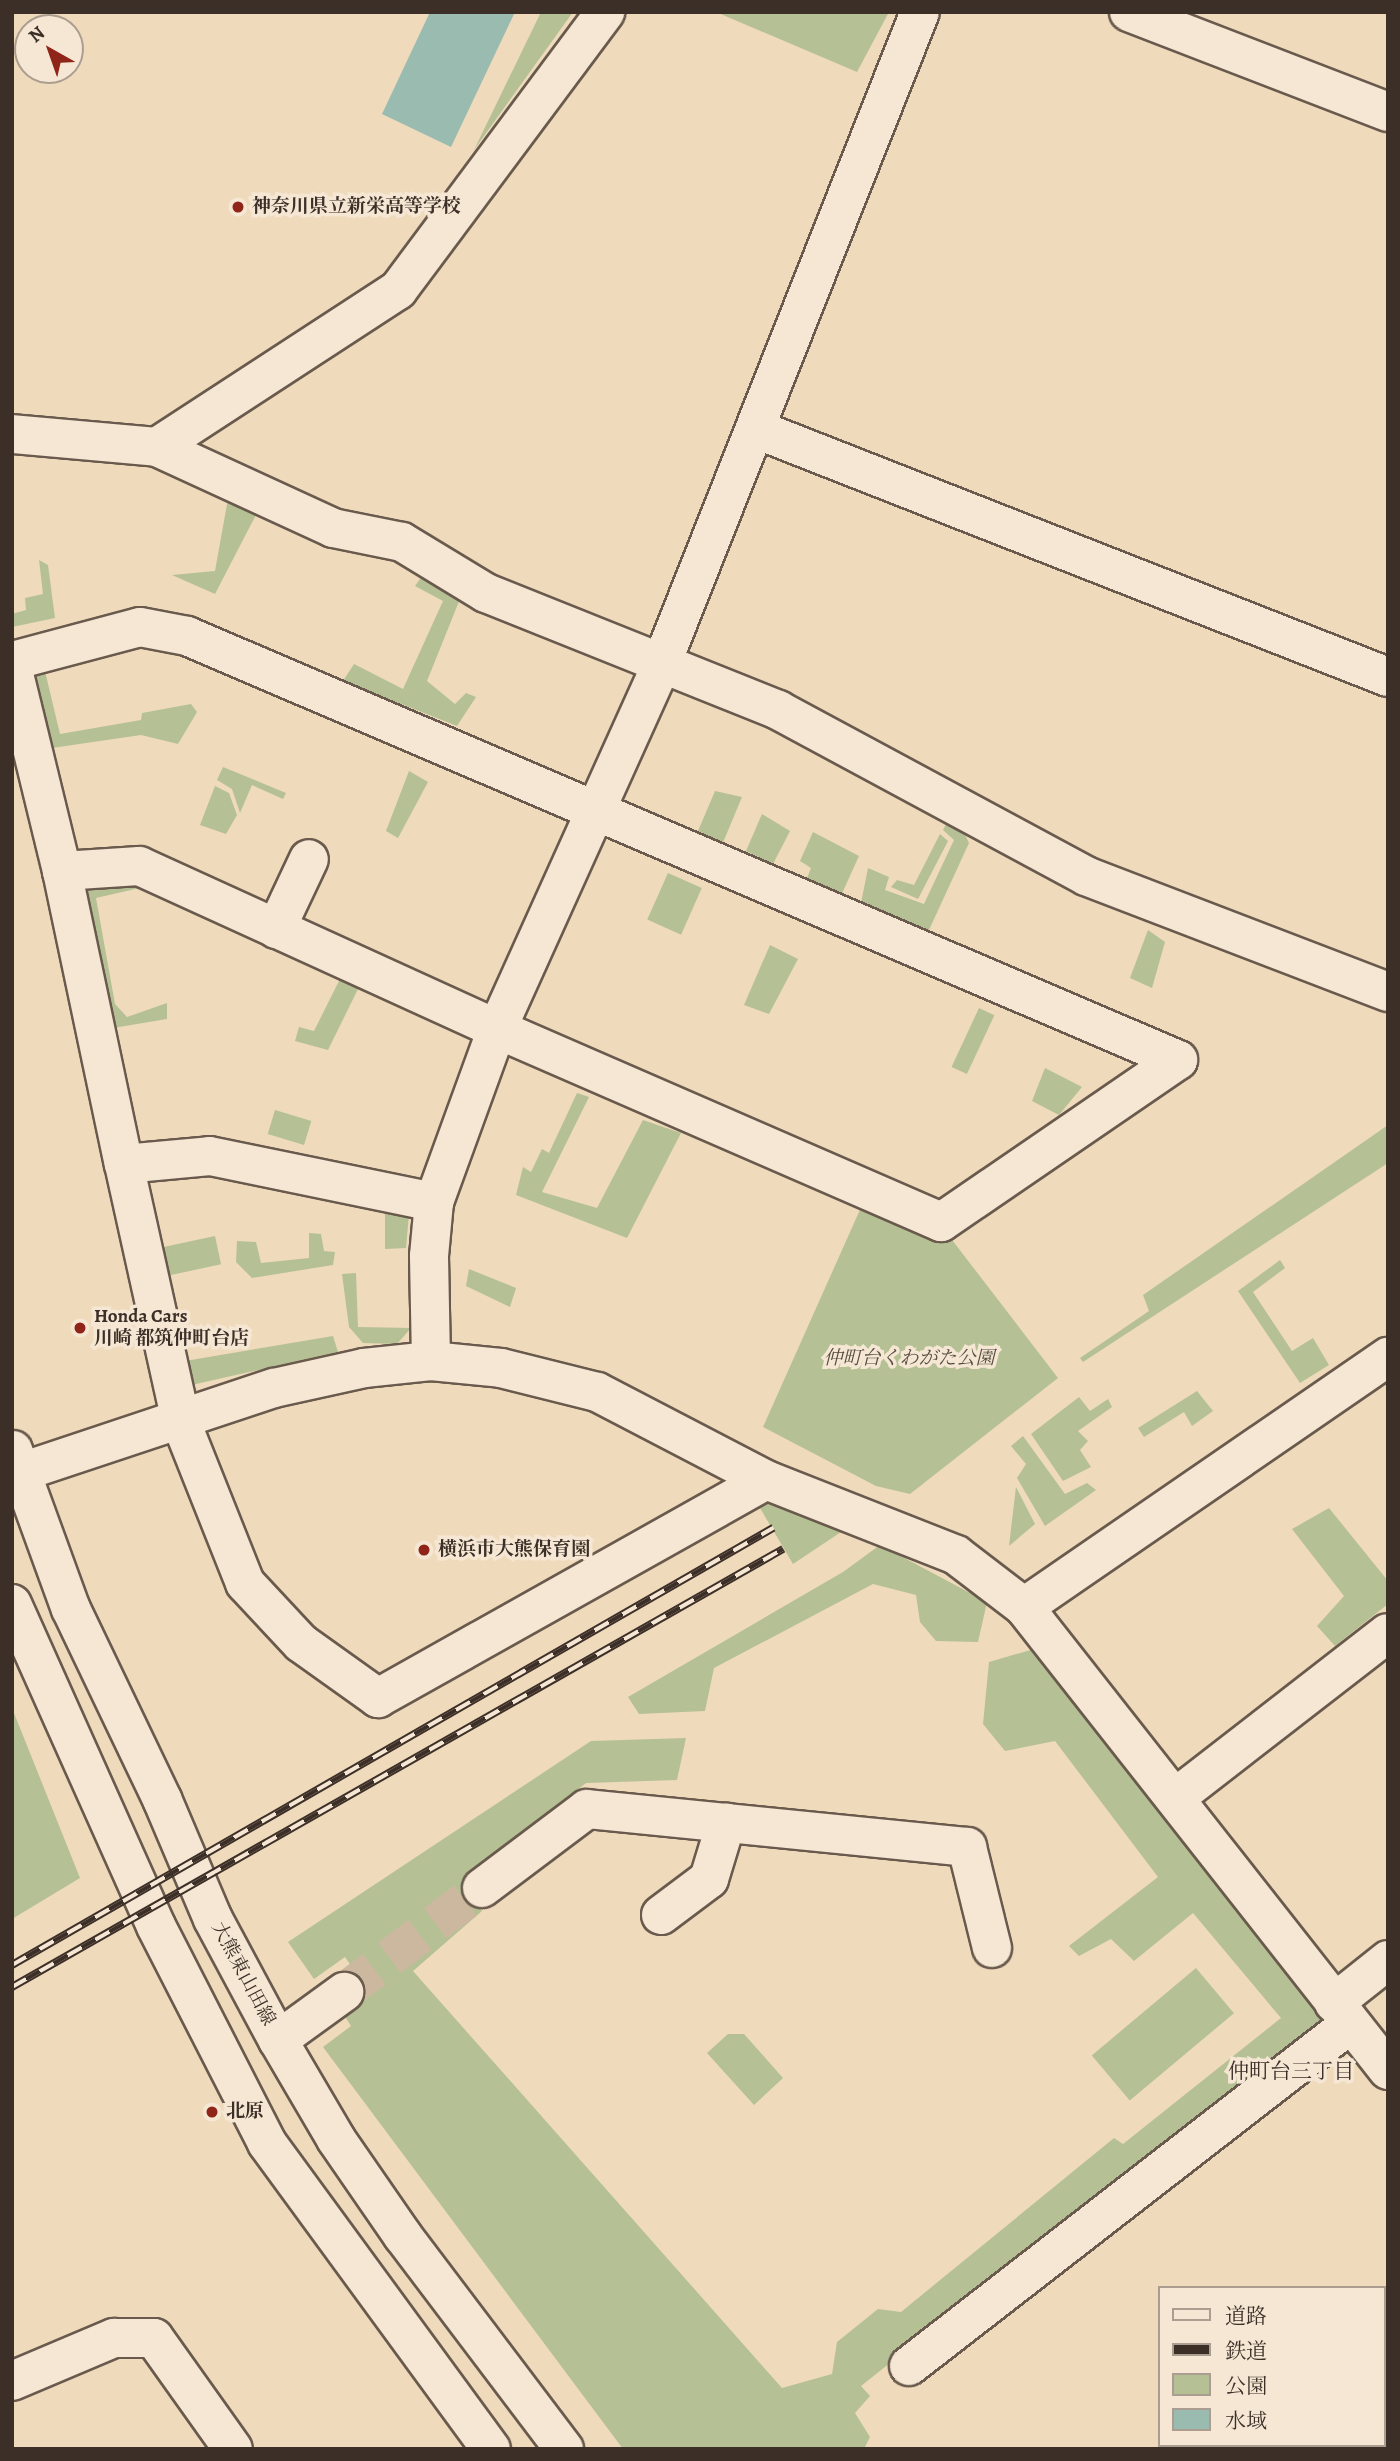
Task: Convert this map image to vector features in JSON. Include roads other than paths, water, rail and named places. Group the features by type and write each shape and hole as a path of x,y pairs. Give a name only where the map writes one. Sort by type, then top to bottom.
{"street":[{"path":"157,447 398,290 605,12"},
{"path":"431,1361 429,1256 434,1202 497,1029 661,665 920,12"},
{"path":"1129,12 1388,112"},
{"path":"756,429 1388,677"},
{"path":"12,433 157,447 332,528 402,542 486,593 778,710 848,745 1086,876 1388,992"},
{"path":"62,872 139,866 497,1029 941,1222 1178,1060 187,636 140,627 12,663 62,872 181,1422 245,1583 302,1643 378,1698 766,1480"},
{"path":"276,929 309,859"},
{"path":"124,1164 210,1156 434,1202"},
{"path":"1024,1607 1388,1357"},
{"path":"15,1465 181,1422 274,1388 363,1368 431,1361 500,1368 597,1392 766,1480 956,1555 1024,1607 1388,2070"},
{"name":"大熊東山田線","path":"15,1465 71,1609 162,1799 214,1919 278,2040 336,2139 403,2236 564,2449"},
{"path":"12,1604 156,1927 267,2143 491,2449"},
{"path":"1175,1798 1388,1633"},
{"path":"482,1888 587,1809 967,1847 992,1948"},
{"path":"661,1915 709,1879 726,1823"},
{"path":"909,2366 1342,2013 1388,1960"},
{"path":"278,2040 344,1992"},
{"path":"12,2381 114,2338 154,2338 233,2449"}],"water":[{"path":"430,12 515,12 451,147 382,114"}],"tunnel":[{"path":"344,1992 482,1888"}],"railway":[{"path":"12,1965 773,1528"},
{"path":"12,1987 783,1549"}],"place":[{"name":"神奈川県立新栄高等学校","path":"238,207"},
{"name":"Honda Cars 川崎 都筑仲町台店","path":"80,1328"},
{"name":"横浜市大熊保育園","path":"424,1550"},
{"name":"北原","path":"212,2112"}],"district":[{"name":"仲町台三丁目","path":"1291,2071"}],"park label":[{"name":"仲町台くわがた公園","path":"909,1359"}]}
